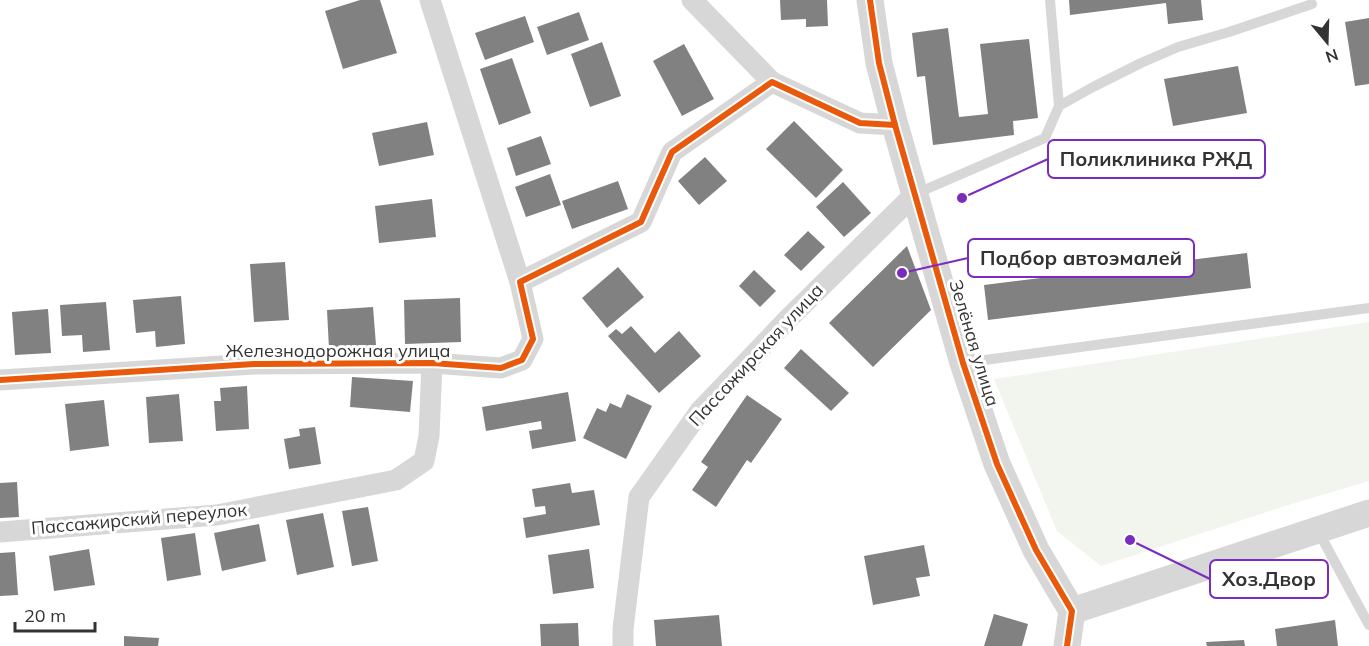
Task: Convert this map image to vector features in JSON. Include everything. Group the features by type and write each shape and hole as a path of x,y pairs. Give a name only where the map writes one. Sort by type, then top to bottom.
{"street":[{"name":"Железнодорожная улица","path":"0,380 254,364 432,363 501,368 522,360 533,339 520,282 430,0"},
{"path":"692,0 772,82 860,123 895,125"},
{"name":"Зелёная улица","path":"870,0 879,63 963,363 997,464 1036,550 1072,611"},
{"path":"520,282 641,222 672,152 772,82"},
{"name":"Пассажирская улица","path":"623,646 623,629 639,497 700,411 788,319 915,194"},
{"name":"Пассажирский переулок","path":"0,531 217,515 396,480 424,461 429,436 432,363"},
{"path":"1066,646 1072,611 1369,513"}],"lane":[{"path":"915,194 1045,138 1059,106 1050,0"},
{"path":"1059,106 1141,63 1178,47 1311,4"},
{"path":"963,363 1369,308"},
{"path":"1317,531 1369,625"}],"shaded area":[{"path":"1369,322 1369,481 1101,566 1057,531 994,379"}],"building":[{"path":"360,0 380,0 397,53 343,69 325,11"},
{"path":"780,0 827,0 828,26 806,27 806,19 781,20"},
{"path":"1069,0 1201,0 1203,20 1168,24 1166,3 1070,15"},
{"path":"579,12 589,40 547,55 537,27"},
{"path":"525,16 534,42 485,60 475,33"},
{"path":"1369,18 1369,84 1355,86 1345,22"},
{"path":"948,28 959,117 988,114 980,44 1029,39 1038,118 1013,121 1014,135 933,145 925,76 917,77 912,33"},
{"path":"602,42 621,96 590,107 571,54"},
{"path":"684,44 714,99 682,116 653,61"},
{"path":"512,58 531,113 499,125 480,69"},
{"path":"1238,66 1247,113 1173,126 1164,79"},
{"path":"794,121 843,170 816,198 766,149"},
{"path":"427,122 434,155 379,166 372,133"},
{"path":"541,136 551,164 516,176 507,148"},
{"path":"705,157 727,181 699,205 678,181"},
{"path":"550,174 561,205 526,217 515,187"},
{"path":"618,181 628,209 572,229 562,201"},
{"path":"843,182 871,213 844,237 816,207"},
{"path":"432,199 436,237 379,243 375,206"},
{"path":"808,231 825,247 801,271 784,255"},
{"path":"907,246 931,310 873,367 829,323"},
{"path":"1247,253 1251,288 988,320 984,285"},
{"path":"285,262 289,320 254,322 250,264"},
{"path":"618,267 644,297 607,328 582,298"},
{"path":"754,270 776,291 760,307 739,286"},
{"path":"181,296 185,344 156,347 155,331 136,333 133,300"},
{"path":"460,298 461,342 405,344 404,300"},
{"path":"106,302 110,350 83,352 82,335 62,336 60,305"},
{"path":"373,307 376,345 329,349 327,310"},
{"path":"48,309 51,353 15,355 12,312"},
{"path":"631,326 655,353 679,331 701,356 659,393 608,336 616,329 622,334"},
{"path":"801,349 849,393 831,411 784,368"},
{"path":"352,377 413,381 410,412 350,407"},
{"path":"247,386 249,429 216,431 214,401 221,401 220,388"},
{"path":"568,392 576,441 532,449 529,431 542,429 541,421 486,431 482,407"},
{"path":"179,394 183,441 149,443 146,397"},
{"path":"627,394 652,406 626,459 583,438 597,408 606,412 610,403 621,408"},
{"path":"747,395 782,419 751,463 747,460 716,507 692,490 708,467 701,462"},
{"path":"104,400 109,446 70,451 65,404"},
{"path":"315,427 321,464 289,469 284,439 300,436 299,429"},
{"path":"17,482 19,517 0,518 0,483"},
{"path":"570,483 572,493 594,490 600,525 526,538 523,518 546,514 545,506 535,507 532,489"},
{"path":"368,507 378,561 352,566 342,511"},
{"path":"323,513 334,567 297,575 286,520"},
{"path":"259,524 266,561 222,571 214,533"},
{"path":"195,533 201,575 167,581 161,538"},
{"path":"924,545 930,576 916,578 920,596 873,605 864,556"},
{"path":"89,549 95,585 54,591 49,556"},
{"path":"589,549 594,588 553,594 548,555"},
{"path":"15,552 18,595 0,596 0,553"},
{"path":"994,614 1028,624 1022,646 984,646"},
{"path":"719,615 722,646 656,646 654,620"},
{"path":"1335,620 1338,646 1277,646 1275,629"},
{"path":"578,623 579,646 541,646 540,624"},
{"path":"124,636 159,638 158,646 124,646"},
{"path":"1244,640 1245,646 1207,646 1206,642"}],"cycle path":[{"path":"870,0 879,63 963,363 997,464 1036,550 1072,611 1067,646"},
{"path":"0,380 254,364 432,363 501,368 522,360 533,339 520,282 641,222 672,152 772,82 860,123 895,125"}],"place":[{"name":"Поликлиника РЖД","path":"962,198"},
{"name":"Подбор автоэмалей","path":"902,273"},
{"name":"Хоз.Двор","path":"1130,540"}]}
